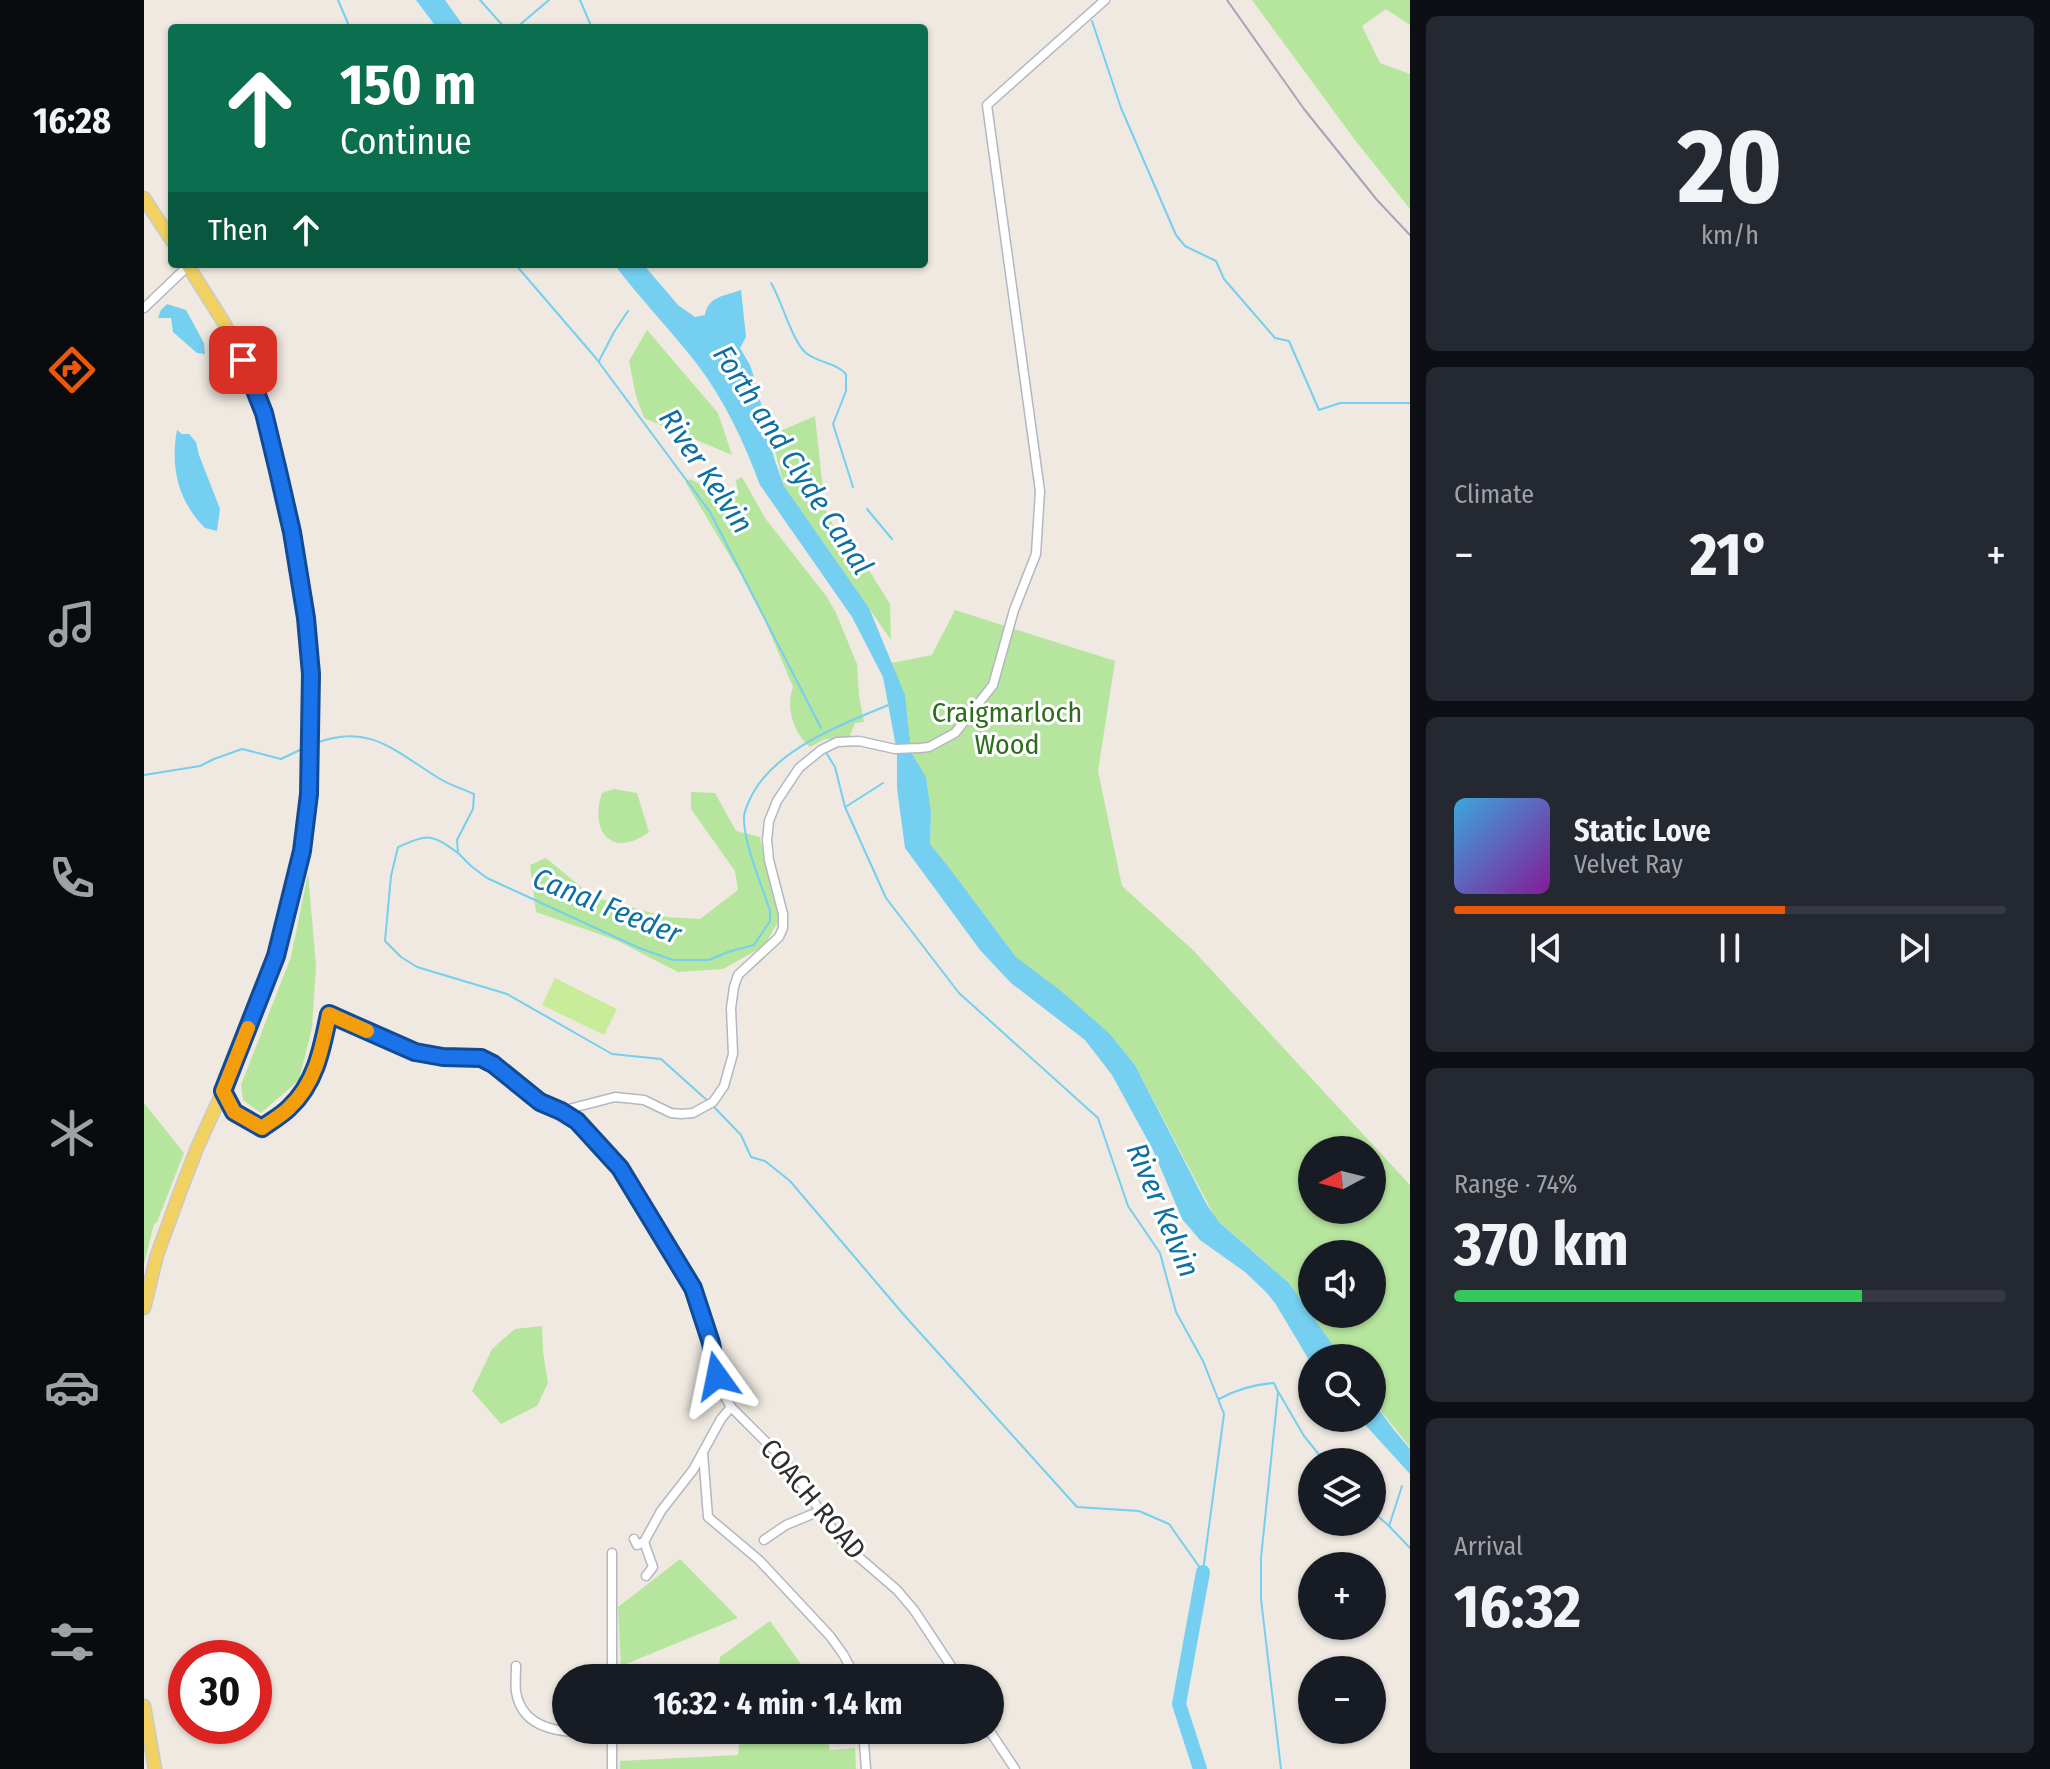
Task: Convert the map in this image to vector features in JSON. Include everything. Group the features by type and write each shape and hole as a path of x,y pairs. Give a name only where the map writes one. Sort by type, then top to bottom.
{"main road":[{"path":"144,198 168,235"},
{"path":"144,1308 157,1255 197,1148 276,956 302,851 309,794 311,674 306,618 292,532 264,413 251,377 230,333 189,268"},
{"path":"144,1706 155,1769"}],"street":[{"path":"561,1111 615,1097 644,1100 671,1113 681,1114 693,1113 710,1104 724,1086 733,1054 731,1008 738,975 779,937 783,928 783,914 767,840 769,821 777,801 799,768 821,750 837,742 859,741 895,749 929,747 955,733 993,685 1014,610 1036,554 1040,491 987,105 1105,0"},
{"path":"144,308 184,268"},
{"name":"COACH ROAD","path":"234,1112 262,1128 288,1110 312,1078 329,1014 415,1052 443,1057 481,1058 540,1102 577,1121 613,1159 693,1288 711,1343 720,1387 731,1407 796,1475 847,1547 897,1590 950,1664"},
{"path":"223,1091 234,1112"},
{"path":"211,1117 227,1111 234,1112"},
{"path":"634,1539 637,1545 644,1542 661,1511 693,1470 731,1407"},
{"path":"703,1453 708,1517 759,1560 830,1636 848,1664"},
{"path":"764,1540 786,1525 820,1511"},
{"path":"644,1542 653,1567 646,1576"},
{"path":"612,1553 612,1664"},
{"path":"516,1666 516,1693 526,1716 552,1730"},
{"path":"612,1744 612,1769"},
{"path":"864,1744 866,1769"},
{"path":"998,1744 1015,1769"}],"green space":[{"path":"1252,0 1410,0 1410,25 1386,9 1362,26 1380,63 1410,74 1410,209 1355,140"},
{"path":"647,330 718,413 732,455 644,418 629,361"},
{"path":"815,416 825,509 852,564 867,567 890,604 891,640 784,486 771,435"},
{"path":"742,477 765,518 827,597 857,664 864,722 855,723 849,738 825,739 810,747 799,735 792,720 790,703 793,687 765,621 686,483 690,479 731,500 738,495 736,480"},
{"name":"Craigmarloch Wood","path":"955,610 1115,661 1098,771 1122,886 1193,950 1365,1136 1298,1136 1298,1224 1386,1224 1386,1159 1410,1185 1410,1447 1386,1417 1386,1344 1332,1344 1321,1328 1386,1328 1386,1240 1298,1240 1298,1296 1289,1283 1216,1219 1135,1065 1110,1034 1016,957 930,844 931,812 926,778 911,752 892,663 932,655"},
{"path":"614,789 637,793 649,832 636,840 614,842 601,830 599,807 602,793"},
{"path":"691,792 715,793 736,831 760,837 778,922 764,946 723,969 678,972 616,940 536,912 530,865 546,858 593,897 667,917 700,919 738,890 735,871 691,809"},
{"path":"308,873 316,966 312,1028 299,1080 261,1113 243,1100 241,1085 291,957"},
{"path":"555,978 617,1009 604,1035 542,1005"},
{"path":"144,1103 184,1153 154,1224 144,1264"},
{"path":"542,1326 548,1383 537,1406 501,1424 472,1391 492,1349 515,1329"},
{"path":"680,1559 738,1618 621,1664 618,1607"},
{"path":"770,1621 801,1664 719,1664 720,1657"},
{"path":"739,1744 828,1744 830,1750 855,1748 856,1769 620,1769 620,1761 738,1755"}],"water":[{"path":"416,0 445,0 462,24 434,24"},
{"path":"617,268 646,268 678,305 695,317 705,315 713,300 741,290 746,337 740,348 756,383 784,486 869,608 905,695 911,752 926,777 931,812 930,844 1016,957 1110,1034 1135,1065 1207,1205 1219,1222 1289,1283 1298,1296 1298,1328 1321,1328 1332,1344 1299,1344 1266,1292 1245,1272 1200,1240 1182,1219 1153,1150 1112,1075 1085,1040 1011,983 980,950 905,848 897,788 897,752 883,677 852,617 760,485 733,422 687,351"},
{"path":"167,304 186,310 204,343 205,354 197,353 173,332 171,318 158,318"},
{"path":"177,430 189,434 196,442 220,509 217,531 205,528 182,495 175,457"},
{"path":"1386,1419 1410,1449 1410,1474 1372,1432 1386,1432"}],"waterway":[{"name":"River Kelvin","path":"338,0 348,24"},
{"path":"480,0 501,24"},
{"path":"521,24 549,0"},
{"path":"580,0 590,24"},
{"path":"1092,21 1121,108 1176,235 1185,246 1216,261 1224,279 1275,338 1289,341 1319,410 1340,403 1410,403"},
{"name":"River Kelvin","path":"518,268 595,357 710,512 821,728"},
{"path":"771,283 801,347 806,353 846,374 846,391 833,424 853,487"},
{"path":"599,361 628,311"},
{"path":"867,509 892,539"},
{"name":"Canal Feeder","path":"459,854 487,878 639,948 673,960 709,960 754,945 770,921 770,911 745,827 747,804 753,793 764,777 795,750 833,729 891,704"},
{"path":"316,743 335,737 368,738 382,743 444,781 474,794 473,809 457,840 458,853 429,838 398,847 391,876 385,941 401,957 417,967 507,994 612,1054 661,1059 709,1102"},
{"path":"144,775 200,766 242,749 281,759 306,747"},
{"name":"River Kelvin","path":"827,754 835,767 845,807 886,898 959,993 1098,1118 1128,1206 1160,1253 1176,1312 1203,1361 1224,1414 1203,1571"},
{"path":"847,806 883,783"},
{"path":"713,1106 741,1135 751,1157 765,1161 790,1181 904,1315 1077,1507 1139,1511 1169,1524 1203,1572"},
{"path":"1219,1399 1246,1388 1274,1383 1278,1392 1261,1558 1261,1599 1281,1769"},
{"path":"1279,1393 1314,1448"},
{"path":"1402,1486 1389,1526 1410,1548"},
{"name":"River Kelvin","path":"1200,1769 1179,1704 1203,1572"}],"railway":[{"path":"1227,0 1304,109 1377,200 1410,235"}],"slow traffic":[{"path":"248,1028 223,1091 234,1112 262,1128 288,1110 305,1091 322,1049 329,1014 367,1031"}],"route":[{"path":"243,360 264,413 292,532 306,618 311,674 309,794 302,851 276,956 223,1091 234,1112 262,1128 288,1110 312,1078 329,1014 415,1052 443,1057 481,1058 493,1064 540,1102 577,1121 620,1168 693,1288 711,1343 717,1376"}],"water label":[{"name":"Forth and Clyde Canal","path":"793,460"}]}
